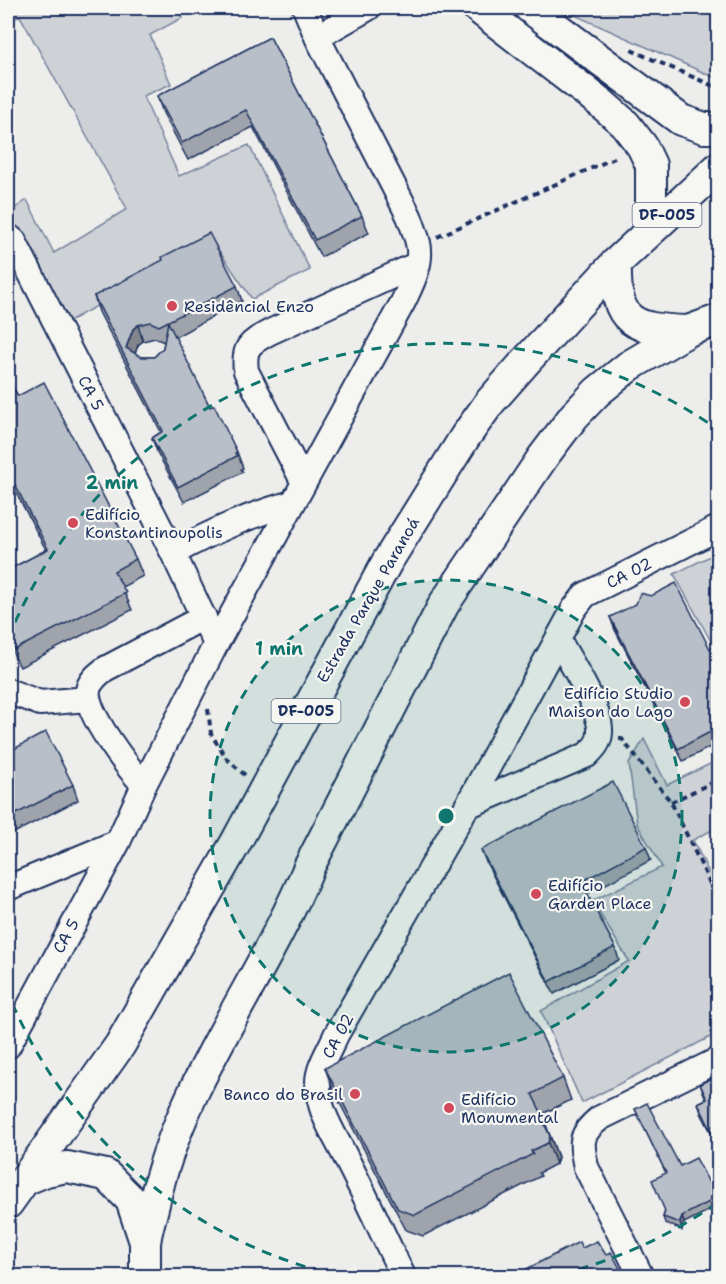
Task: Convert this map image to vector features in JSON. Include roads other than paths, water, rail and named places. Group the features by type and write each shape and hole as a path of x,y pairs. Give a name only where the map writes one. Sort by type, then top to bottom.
{"main road":[{"path":"478,8 625,124 642,146 651,165 651,229"},
{"path":"530,8 554,19 681,120 704,128 718,128"},
{"name":"Estrada Parque Paranoá","path":"16,1191 120,1045 262,792 387,562 465,437 490,402 616,263 718,168"},
{"path":"616,263 619,302 626,316 640,325 655,330 688,331"},
{"path":"146,1276 146,1243 159,1181 173,1140 198,1084 293,906 309,867 444,604 499,519 574,416 597,392 629,366 688,331 718,320"},
{"path":"16,1191 46,1171 67,1167 106,1175 131,1200 146,1243"}],"street":[{"path":"173,553 298,493 246,371 244,358 252,341 418,254 409,216 317,37 305,8"},
{"path":"317,37 368,8"},
{"name":"CA 5","path":"8,236 14,241 173,553 216,644"},
{"name":"CA 5","path":"10,1031 118,842 144,785 216,644 403,302 418,254"},
{"name":"CA 02","path":"404,1276 327,1121 320,1100 318,1081 336,1035 467,806 574,609 585,595 718,528"},
{"path":"144,785 129,769 93,713 88,699 88,689 93,678 105,669 204,617"},
{"path":"467,806 587,755 597,746 600,736 599,716 558,639"},
{"path":"8,691 40,703 88,699"},
{"path":"8,888 118,842"},
{"path":"641,1276 586,1167 583,1139 586,1129 600,1118 718,1060"}],"place":[{"name":"Residêncial Enzo","path":"172,306"},
{"name":"Edifício Konstantinoupolis","path":"73,523"},
{"name":"Edifício Studio Maison do Lago","path":"685,702"},
{"name":"Edifício Garden Place","path":"536,894"},
{"name":"Banco do Brasil","path":"355,1094"},
{"name":"Edifício Monumental","path":"449,1108"}]}
